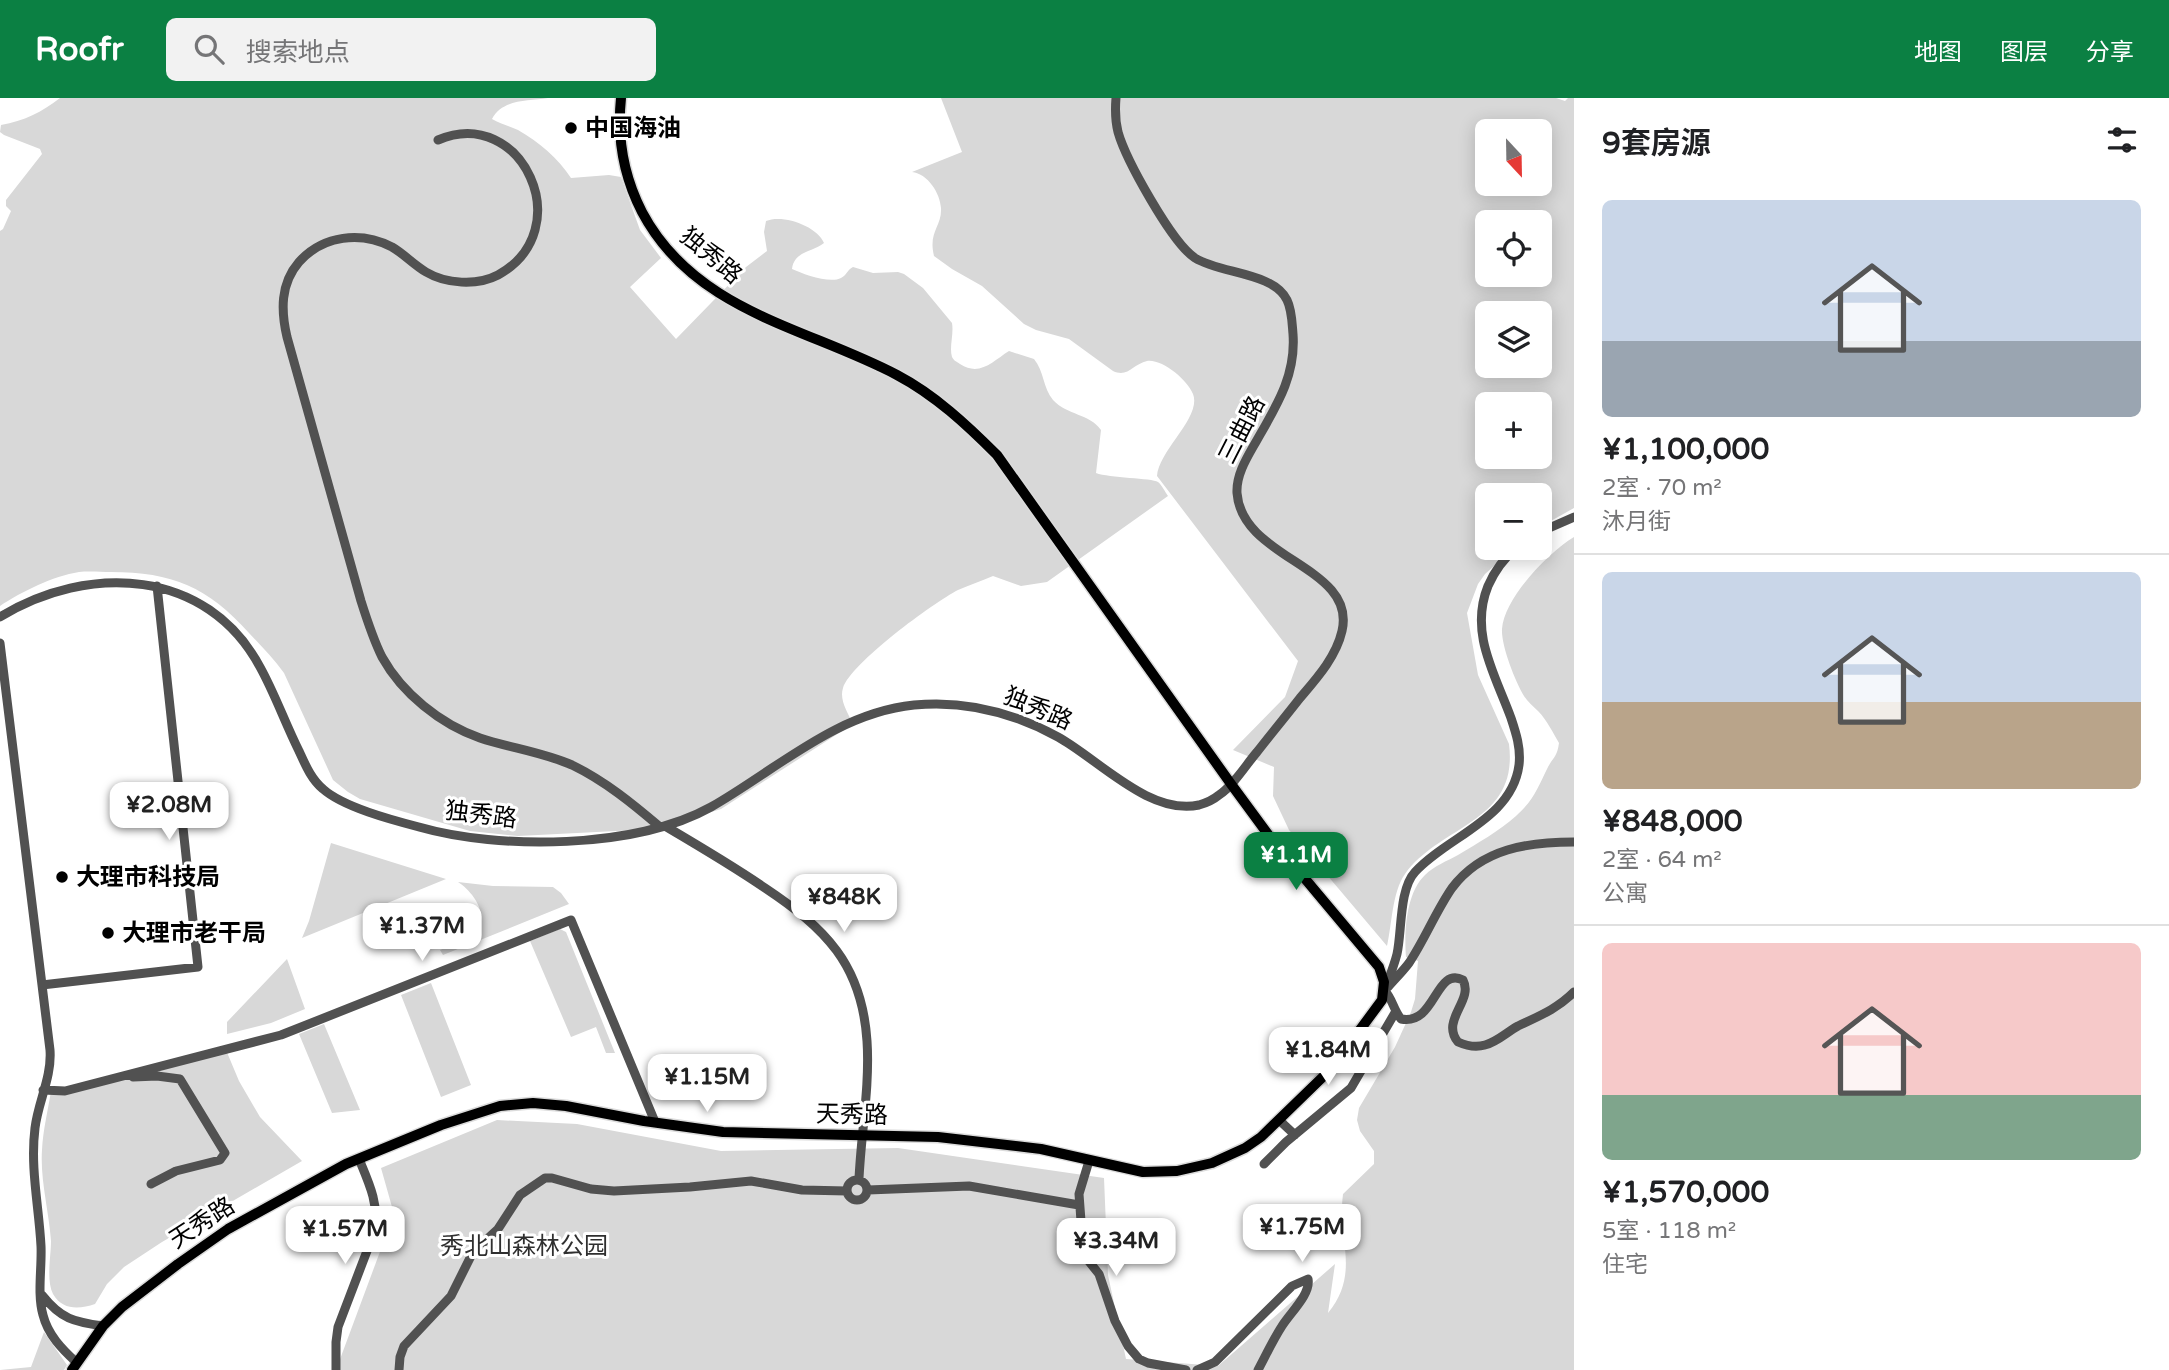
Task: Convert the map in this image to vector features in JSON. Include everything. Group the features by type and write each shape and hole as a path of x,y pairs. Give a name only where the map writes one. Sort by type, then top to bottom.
{"main road":[{"name":"独秀路","path":"621,98 623,157 632,190 653,230 678,261 730,301 897,375 968,425 997,455 1027,494 1231,784"},
{"path":"1231,784 1270,837 1379,967 1385,991"},
{"name":"天秀路","path":"74,1366 103,1326 144,1289 228,1229 359,1159 441,1125 500,1106 533,1103 566,1106 723,1132 938,1137 1041,1149 1143,1172 1177,1171 1212,1163 1245,1148 1261,1137 1349,1048 1378,1008 1385,991"}],"street":[{"name":"三曲路","path":"1116,98 1116,123 1123,146 1177,240 1190,254 1202,261 1273,286 1284,294 1288,303 1293,323 1292,369 1281,396 1241,470 1238,497 1245,516 1264,540 1326,583 1338,599 1343,612 1341,635 1324,670 1231,784"},
{"path":"438,140 462,135 487,138 510,151 528,172 537,193 537,218 529,242 515,262 501,274 488,280 452,281 427,273 399,251 383,243 362,238 341,238 320,245 301,260 290,275 283,297 283,315 290,348 374,640 387,665 436,716 472,735 537,752 573,766 611,788 663,827 736,868 800,911 822,931 841,955 858,994 865,1026 867,1075 859,1179"},
{"path":"1552,526 1574,517"},
{"path":"1385,991 1397,952 1402,907 1411,876 1427,859 1493,813 1515,783 1519,763 1518,741 1485,650 1480,627 1482,601 1502,560"},
{"name":"独秀路","path":"0,617 25,603 65,590 110,583 132,582 157,586 178,594 227,625 246,644 265,676 309,771 322,789 335,798 418,827 481,839 588,839 663,827 709,808 799,751 848,724 886,710 923,704 978,708 1030,724 1074,747 1142,794 1167,804 1202,804 1219,796 1231,784"},
{"path":"42,985 198,967 157,586"},
{"path":"0,643 51,1057 37,1111 33,1154 41,1247 42,1310 47,1326 74,1366"},
{"path":"1385,991 1408,964 1453,887 1474,867 1493,855 1524,845 1574,842"},
{"path":"43,1090 65,1091 281,1035 571,920 655,1122"},
{"path":"1385,991 1392,999 1396,1012 1405,1020 1416,1017 1429,1007 1445,981 1457,978 1463,980 1466,988 1453,1021 1452,1032 1458,1042 1472,1046 1482,1046 1542,1016 1574,992"},
{"path":"1264,1164 1351,1088 1396,1012"},
{"path":"117,1077 157,1076 180,1079 225,1153 220,1160 176,1171 151,1184"},
{"path":"1279,1120 1295,1135"},
{"path":"335,1370 338,1327 375,1230 375,1199 359,1159"},
{"path":"1089,1161 1079,1194 1084,1251 1099,1274 1115,1321 1128,1346 1139,1359 1186,1370"},
{"path":"399,1370 404,1346 452,1296 473,1252 498,1229 520,1195 542,1180 552,1178 592,1189 614,1191 751,1181 802,1190 847,1191"},
{"path":"847,1191 850,1197 858,1200 864,1197 866,1184 859,1179"},
{"path":"847,1191 851,1182 859,1179"},
{"path":"867,1190 969,1186 1079,1205"},
{"path":"1198,1370 1215,1362 1292,1286 1308,1279 1309,1286 1282,1325 1258,1370"},
{"path":"41,1294 64,1316 103,1326"}],"green space":[{"path":"60,98 548,98 509,104 496,112 492,119 533,140 554,157 571,178 609,175 621,177 640,230 661,258 630,287 676,339 746,267 767,251 764,232 766,221 790,220 814,231 824,243 800,255 793,263 792,269 830,280 841,278 853,267 873,273 904,274 923,288 952,323 951,353 954,360 974,369 986,366 1009,351 1034,359 1053,400 1065,409 1091,420 1101,430 1096,473 1154,481 1159,483 1168,496 1047,582 1021,586 993,576 958,590 931,607 876,649 849,677 842,697 853,724 721,809 656,829 518,836 470,831 360,799 333,780 284,673 234,617 203,593 188,585 153,575 83,572 48,581 0,606 0,231 11,211 6,206 6,200 42,154 40,149 0,132 1,125 32,115"},
{"path":"941,98 1556,98 1565,101 1574,98 1574,508 1552,520 1552,483 1475,483 1475,560 1501,560 1478,584 1467,613 1478,675 1509,744 1509,770 1502,791 1490,807 1420,857 1405,874 1395,899 1387,946 1289,830 1273,796 1274,767 1233,750 1285,697 1298,661 1157,476 1159,466 1191,413 1194,403 1190,388 1167,367 1153,361 1142,363 1123,373 1113,371 1069,339 1024,324 982,286 934,256 933,241 941,214 940,202 928,180 912,172 962,152"},
{"name":"秀北山森林公园","path":"1574,537 1574,1370 336,1370 394,1214 381,1168 497,1120 577,1124 721,1151 898,1148 1104,1178 1108,1275 1126,1359 1218,1366 1335,1264 1328,1313 1338,1298 1346,1270 1343,1194 1374,1164 1374,1151 1360,1131 1357,1120 1359,1108 1395,1047 1415,999 1418,961 1406,957 1405,947 1406,925 1414,892 1436,866 1488,837 1522,810 1535,793 1557,751 1559,743 1550,727 1526,698 1517,681 1506,653 1502,629 1519,590 1546,560 1552,560 1552,553"},
{"path":"331,843 446,879 302,938"},
{"path":"458,882 493,886 553,887 569,904 443,955 440,950 471,937 481,923 479,907 470,893"},
{"path":"560,929 566,932 615,1053 606,1053 596,1027 571,1037 530,941"},
{"path":"287,959 305,1009 271,1023 227,1034 227,1022"},
{"path":"431,983 471,1085 441,1097 401,995"},
{"path":"324,1024 360,1110 332,1113 299,1034"},
{"path":"226,1050 239,1081 260,1117 302,1161 124,1267 107,1284 95,1304 78,1308 57,1300 50,1282 51,1241 42,1173 43,1143 51,1091"},
{"path":"44,1332 67,1365 64,1370 0,1370 31,1367"}],"place":[{"name":"中国海油","path":"571,128"},
{"name":"大理市科技局","path":"62,877"},
{"name":"大理市老干局","path":"108,933"}]}
